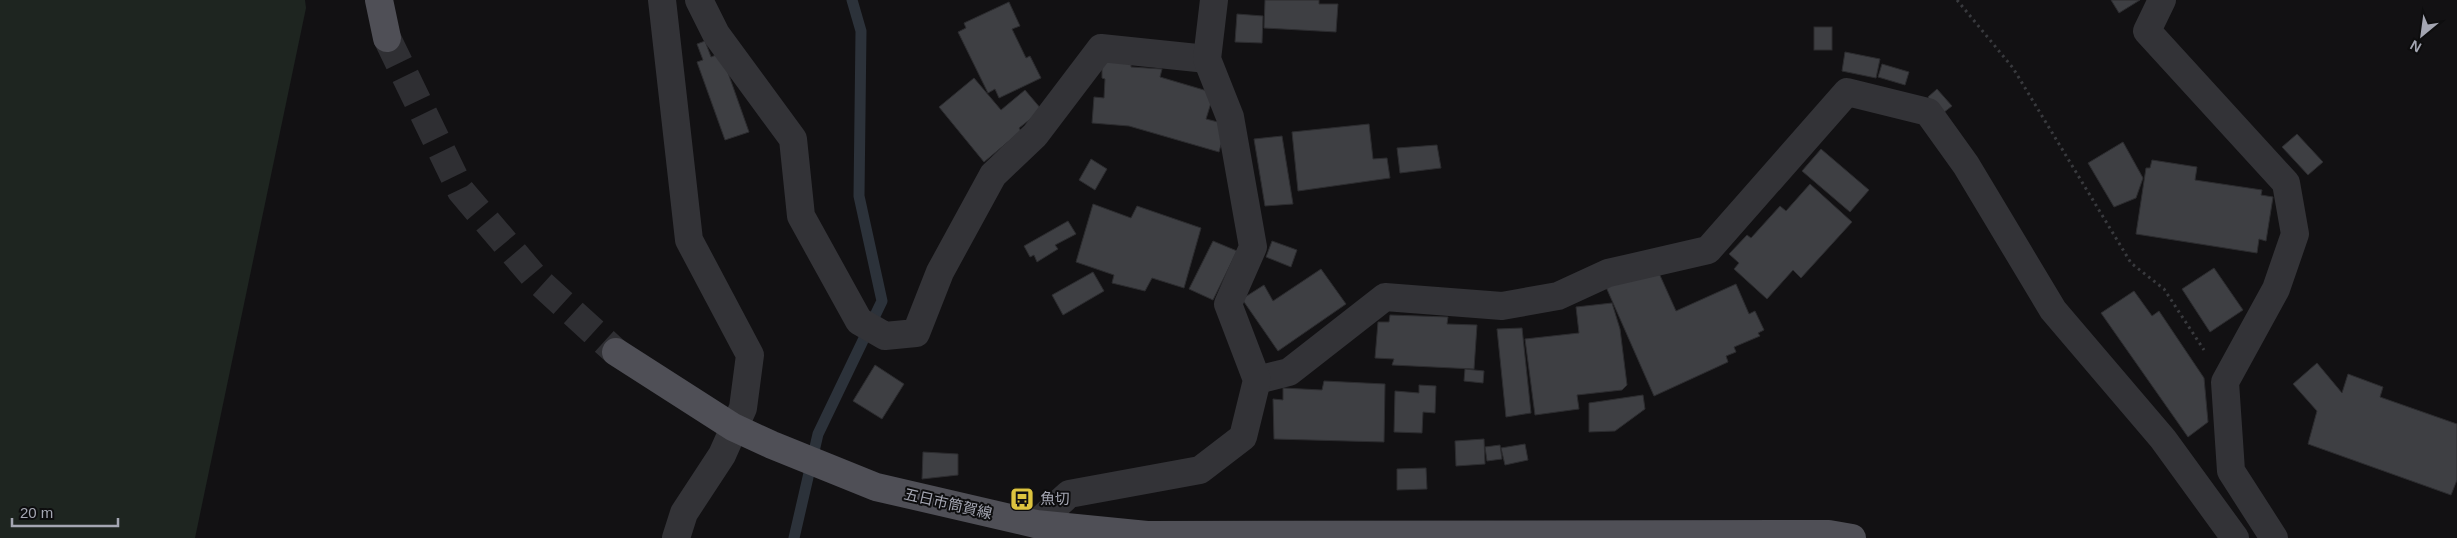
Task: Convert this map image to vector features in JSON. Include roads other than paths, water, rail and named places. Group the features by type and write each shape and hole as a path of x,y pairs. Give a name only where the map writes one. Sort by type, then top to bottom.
{"main road":[{"path":"379,0 387,38"},
{"name":"五日市筒賀線","path":"616,352 733,427 772,446 876,487 1036,524 1147,535 1829,534 1852,538"}],"street":[{"path":"662,0 689,240 750,355 743,408 722,455 684,513 676,538"},
{"path":"699,0 716,34 793,138 801,216 859,321 885,336 916,333 940,272 993,175 1035,135 1101,48 1207,59"},
{"path":"1036,524 1069,494 1200,470 1243,437 1257,380 1228,304 1253,247 1230,117 1207,59 1214,0"},
{"path":"2162,0 2147,30 2286,184 2295,234 2276,289 2225,382 2231,471 2274,538"},
{"path":"1257,380 1289,372 1385,296 1502,306 1558,296 1608,273 1708,250 1847,92 1928,112 1966,165 2053,310 2163,439 2235,538"}],"waterway":[{"path":"794,538 818,434 882,301 859,196 861,31 852,0"}],"tunnel":[{"path":"387,38 461,191 536,279 616,352"}],"place":[{"name":"魚切","path":"1022,499"}]}
